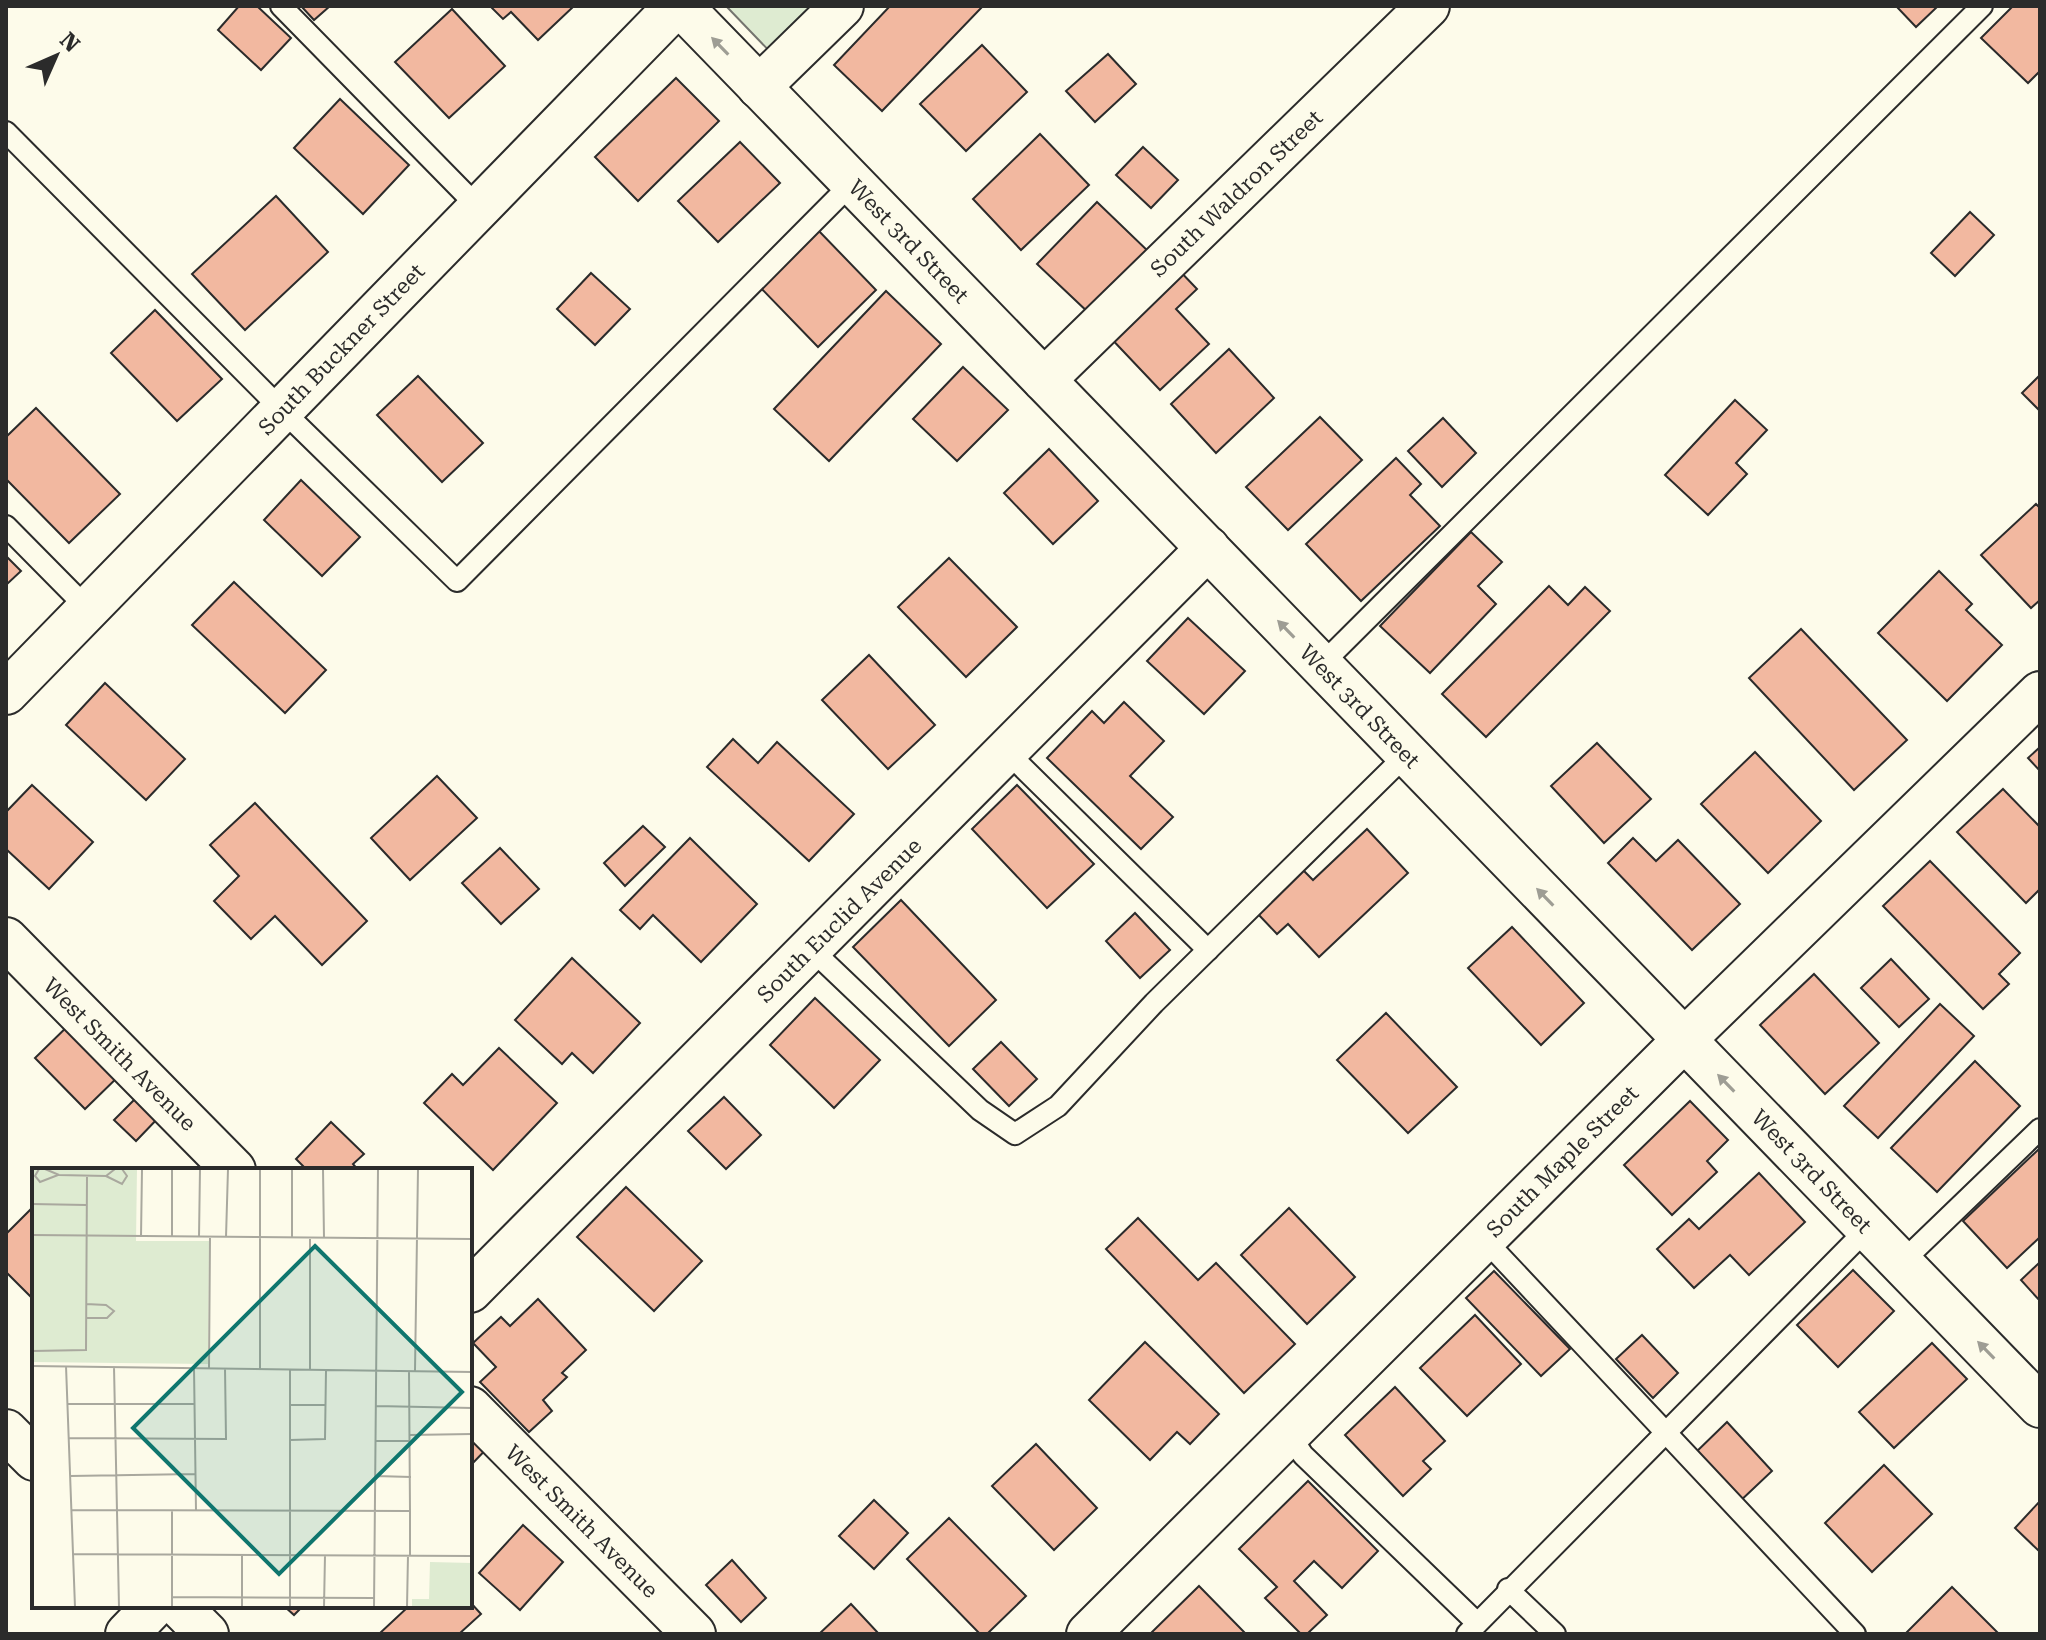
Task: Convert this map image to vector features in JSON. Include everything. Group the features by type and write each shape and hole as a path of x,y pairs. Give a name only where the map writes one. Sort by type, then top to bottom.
{"street":[{"name":"South Buckner Street","path":"6,693 678,6"},
{"name":"West 3rd Street","path":"678,6 2040,1406"},
{"path":"759,87 842,6"},
{"name":"South Waldron Street","path":"1044,380 1428,6"},
{"name":"South Euclid Avenue","path":"472,1289 1208,548"},
{"name":"South Maple Street","path":"1089,1634 1684,1040 2040,693"},
{"name":"West Smith Avenue","path":"6,939 232,1168"},
{"name":"West Smith Avenue","path":"472,1410 694,1634"},
{"path":"6,1431 32,1457"},
{"path":"127,1634 152,1608"},
{"path":"181,1608 207,1634"}],"lane":[{"path":"281,6 479,208"},
{"path":"1321,665 1982,6"},
{"path":"6,132 457,581 852,183"},
{"path":"6,526 88,609"},
{"path":"1006,751 1208,950"},
{"path":"810,948 980,1110 1015,1134 1058,1106 1208,950 1407,754"},
{"path":"1901,1263 2040,1129"},
{"path":"1289,1434 1303,1455 1472,1629 1508,1589 1868,1228"},
{"path":"1484,1239 1855,1634"},
{"path":"1508,1589 1555,1634"}],"green space":[{"path":"726,6 831,6 777,59"}],"building":[{"path":"239,6 257,6 291,38 261,70 218,30"},
{"path":"301,6 330,6 314,20"},
{"path":"490,6 574,6 538,40 511,12 503,19"},
{"path":"890,6 983,6 882,111 834,65"},
{"path":"1896,6 1938,6 1916,27"},
{"path":"2013,6 2040,6 2040,71 2028,83 1981,38"},
{"path":"452,9 505,66 449,118 395,62"},
{"path":"982,45 1027,92 966,151 920,104"},
{"path":"1108,54 1136,84 1095,122 1066,91"},
{"path":"676,78 719,121 638,201 595,157"},
{"path":"340,99 409,165 363,214 294,148"},
{"path":"1040,134 1089,185 1021,250 973,199"},
{"path":"740,142 780,183 718,242 678,201"},
{"path":"1143,147 1178,180 1151,208 1116,175"},
{"path":"276,196 328,252 245,330 192,274"},
{"path":"1097,202 1151,254 1091,315 1037,264"},
{"path":"1970,212 1994,235 1955,276 1931,253"},
{"path":"817,229 876,290 818,347 758,285"},
{"path":"1175,266 1197,289 1176,309 1209,344 1160,390 1105,332"},
{"path":"591,273 630,309 595,345 557,309"},
{"path":"886,291 941,344 829,461 774,409"},
{"path":"155,310 222,379 177,421 111,353"},
{"path":"1229,349 1274,398 1216,453 1171,404"},
{"path":"963,367 1008,410 957,461 913,419"},
{"path":"2040,375 2040,411 2022,393"},
{"path":"418,376 483,443 442,482 377,415"},
{"path":"1735,400 1767,430 1736,463 1747,474 1708,515 1665,475"},
{"path":"36,408 120,494 69,543 6,479 6,437"},
{"path":"1320,417 1362,460 1288,530 1246,487"},
{"path":"1443,418 1476,453 1442,487 1408,451"},
{"path":"1049,449 1098,501 1053,544 1004,493"},
{"path":"1396,458 1421,484 1410,495 1440,526 1361,601 1306,544"},
{"path":"301,480 360,537 322,576 264,520"},
{"path":"2036,504 2040,508 2040,600 2031,608 1981,555"},
{"path":"1471,532 1502,562 1478,586 1496,604 1430,673 1380,626"},
{"path":"6,556 21,571 6,585"},
{"path":"949,558 1017,627 966,677 898,607"},
{"path":"1939,571 1972,604 1966,610 2002,645 1947,701 1878,633"},
{"path":"234,582 326,670 285,713 192,625"},
{"path":"1549,586 1568,605 1585,587 1610,611 1486,737 1442,694"},
{"path":"1188,618 1245,671 1204,714 1147,661"},
{"path":"1801,629 1907,740 1854,790 1749,678"},
{"path":"869,655 935,725 888,769 822,700"},
{"path":"105,683 185,759 146,800 66,725"},
{"path":"1124,702 1164,741 1130,776 1173,817 1141,849 1047,758 1092,711 1104,723"},
{"path":"733,739 758,763 777,742 854,814 809,861 707,767"},
{"path":"1597,743 1651,799 1604,843 1551,786"},
{"path":"2040,747 2040,771 2028,758"},
{"path":"1755,752 1821,821 1768,873 1701,804"},
{"path":"437,776 477,818 410,880 371,838"},
{"path":"32,785 93,842 49,889 6,849 6,812"},
{"path":"1017,785 1094,864 1047,908 972,829"},
{"path":"2003,789 2040,827 2040,889 2026,903 1957,832"},
{"path":"255,803 367,921 322,965 275,916 251,939 214,901 239,876 210,845"},
{"path":"643,826 665,847 625,886 604,863"},
{"path":"1367,829 1408,873 1319,957 1288,924 1277,934 1257,913 1303,870 1313,880"},
{"path":"690,838 757,904 701,962 653,915 640,929 620,910"},
{"path":"1633,838 1656,861 1678,840 1740,904 1692,950 1608,863"},
{"path":"500,848 539,889 501,924 462,883"},
{"path":"1930,861 2020,953 1999,974 2009,984 1983,1009 1883,906"},
{"path":"901,900 996,1000 949,1046 853,947"},
{"path":"1135,913 1170,950 1140,978 1106,941"},
{"path":"1512,927 1584,1003 1541,1045 1468,968"},
{"path":"572,958 640,1023 593,1073 572,1053 562,1064 515,1020"},
{"path":"1891,959 1929,999 1899,1027 1861,988"},
{"path":"1814,974 1879,1043 1825,1094 1760,1025"},
{"path":"815,998 880,1060 834,1108 770,1045"},
{"path":"1940,1004 1974,1036 1878,1138 1844,1106"},
{"path":"1386,1013 1457,1087 1408,1133 1337,1060"},
{"path":"76,1018 125,1070 85,1109 35,1058"},
{"path":"1001,1042 1037,1079 1009,1106 973,1069"},
{"path":"499,1048 557,1103 493,1170 424,1103 452,1074 463,1085"},
{"path":"1975,1061 2020,1106 1937,1192 1891,1148"},
{"path":"139,1095 161,1115 136,1141 114,1120"},
{"path":"724,1097 761,1135 726,1169 688,1131"},
{"path":"1690,1101 1728,1140 1707,1161 1717,1172 1672,1215 1624,1165"},
{"path":"331,1122 364,1154 353,1164 356,1168 305,1168 296,1159"},
{"path":"2040,1148 2040,1237 2007,1268 1963,1221"},
{"path":"1759,1173 1805,1222 1749,1275 1730,1255 1694,1288 1657,1249 1689,1219 1699,1229"},
{"path":"626,1187 702,1261 654,1311 577,1237"},
{"path":"32,1208 32,1298 6,1272 6,1234"},
{"path":"1289,1208 1355,1277 1307,1324 1241,1255"},
{"path":"1138,1218 1198,1280 1216,1263 1295,1344 1244,1393 1106,1249"},
{"path":"2040,1262 2040,1301 2021,1280"},
{"path":"1853,1270 1894,1311 1838,1367 1797,1325"},
{"path":"1494,1271 1570,1349 1541,1376 1466,1298"},
{"path":"538,1299 586,1350 562,1373 567,1377 543,1400 552,1411 529,1432 480,1382 496,1367 473,1343 501,1317 510,1326"},
{"path":"1475,1315 1521,1364 1467,1416 1420,1368"},
{"path":"1642,1335 1678,1373 1653,1398 1616,1359"},
{"path":"1145,1342 1219,1414 1190,1444 1177,1432 1150,1460 1089,1400"},
{"path":"1932,1343 1967,1379 1894,1448 1859,1412"},
{"path":"1395,1387 1445,1441 1423,1461 1431,1469 1403,1496 1345,1435"},
{"path":"472,1413 498,1437 472,1464"},
{"path":"1727,1422 1772,1471 1737,1504 1692,1456"},
{"path":"1036,1444 1097,1508 1054,1550 992,1486"},
{"path":"1884,1465 1932,1514 1872,1572 1825,1523"},
{"path":"1308,1481 1378,1551 1342,1588 1314,1561 1294,1581 1327,1615 1307,1634 1301,1634 1265,1598 1277,1587 1239,1549"},
{"path":"874,1500 908,1533 874,1569 839,1536"},
{"path":"2040,1501 2040,1552 2015,1528"},
{"path":"949,1518 1026,1596 987,1634 980,1634 907,1559"},
{"path":"523,1525 563,1562 520,1610 479,1573"},
{"path":"732,1560 766,1598 741,1622 706,1585"},
{"path":"1199,1586 1246,1634 1150,1634"},
{"path":"1952,1587 1999,1634 1905,1634"},
{"path":"472,1604 481,1614 459,1634 379,1634 407,1608 472,1608"},
{"path":"851,1604 879,1634 819,1634"},
{"path":"286,1608 301,1608 294,1615"}]}
